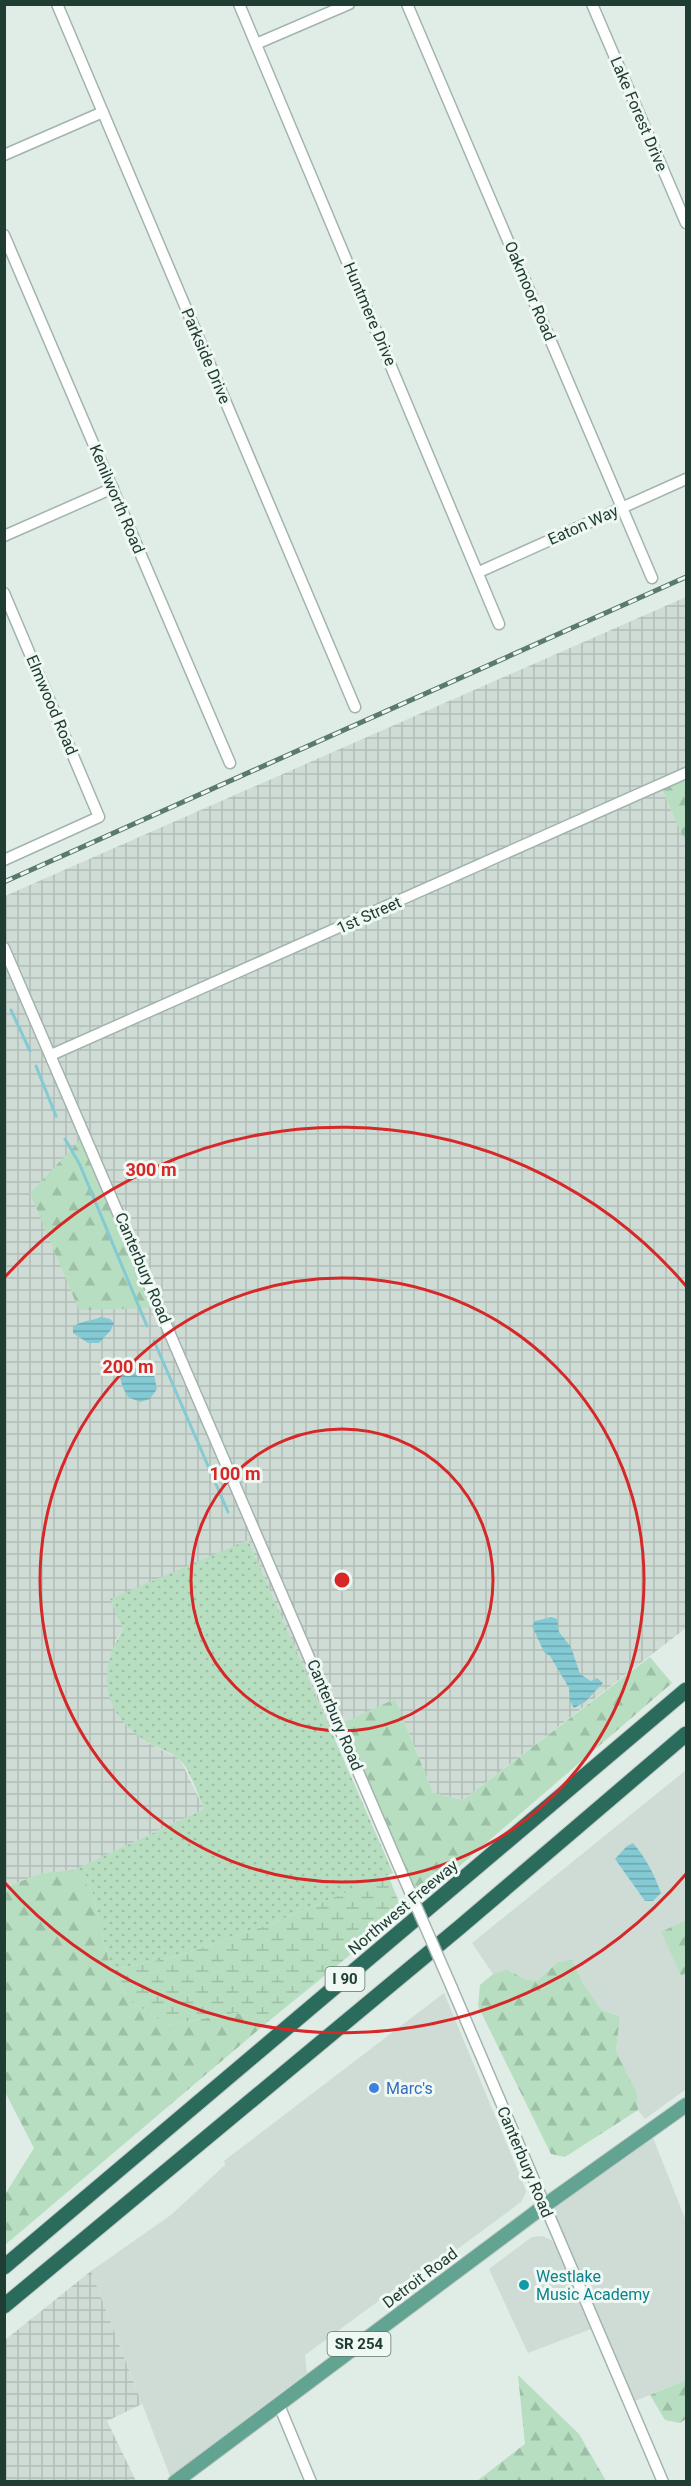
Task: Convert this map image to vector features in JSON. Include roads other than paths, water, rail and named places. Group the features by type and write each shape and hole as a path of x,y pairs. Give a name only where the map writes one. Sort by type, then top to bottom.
{"highway":[{"name":"Northwest Freeway","path":"4,2267 687,1690"},
{"name":"I 90","path":"4,2306 470,1919 687,1734"}],"main road":[{"name":"Detroit Road","path":"175,2481 543,2206 687,2104"}],"street":[{"name":"Parkside Drive","path":"57,4 355,707"},
{"name":"Huntmere Drive","path":"239,4 500,624"},
{"path":"256,44 349,4"},
{"name":"Oakmoor Road","path":"407,4 652,578"},
{"name":"Lake Forest Drive","path":"592,4 687,223"},
{"path":"4,155 103,112"},
{"name":"Kenilworth Road","path":"4,235 230,763"},
{"name":"Eaton Way","path":"479,572 687,479"},
{"path":"4,536 113,488"},
{"name":"Elmwood Road","path":"4,593 99,816 4,860"},
{"name":"1st Street","path":"51,1055 687,773"},
{"name":"Canterbury Road","path":"4,948 663,2481"},
{"path":"279,2404 311,2481"}],"water":[{"path":"101,1317 110,1319 114,1323 99,1343 88,1343 73,1333 73,1327 76,1325"},
{"path":"120,1359 144,1363 153,1370 157,1389 150,1399 140,1402 128,1397 115,1361"},
{"path":"551,1617 557,1619 559,1632 571,1647 580,1674 591,1681 597,1678 603,1683 585,1702 574,1708 570,1701 569,1688 550,1656 544,1652 532,1626 535,1621"},
{"path":"633,1843 656,1879 661,1893 653,1901 645,1901 615,1859"}],"waterway":[{"path":"11,1010 30,1051"},
{"path":"36,1066 56,1116"},
{"path":"65,1139 80,1165 147,1326"},
{"path":"154,1341 228,1512"}],"railway":[{"path":"4,882 686,577"}],"place":[{"name":"Marc's","path":"374,2088"},
{"name":"Westlake Music Academy","path":"524,2285"}]}
